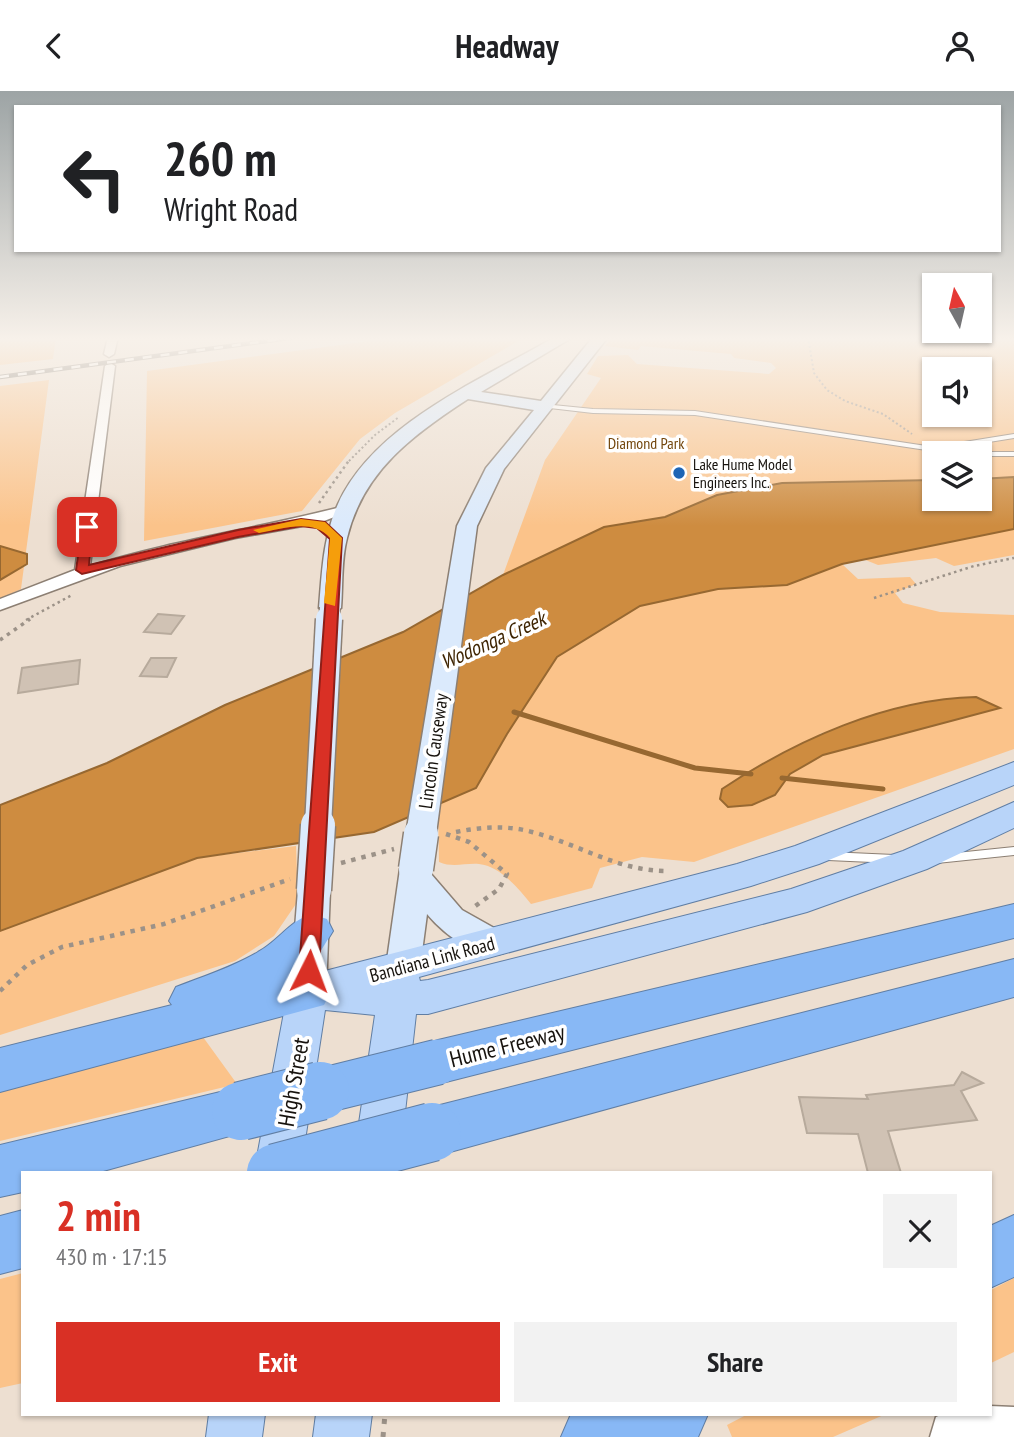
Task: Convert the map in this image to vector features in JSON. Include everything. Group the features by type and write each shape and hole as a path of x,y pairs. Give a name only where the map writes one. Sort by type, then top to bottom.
{"highway":[{"path":"93,1044 283,959 302,945 313,891"},
{"name":"Hume Freeway","path":"0,1171 1014,921"},
{"path":"285,1171 1014,978"},
{"path":"0,1070 308,991"},
{"path":"0,1245 21,1240"},
{"path":"992,1258 1014,1244"},
{"path":"594,1437 668,1416"},
{"path":"628,1437 671,1416"}],"main road":[{"path":"308,991 336,538 345,510 374,463 394,443 457,400"},
{"path":"503,400 542,406"},
{"name":"Lincoln Causeway","path":"400,983 410,865 467,526 480,494 495,468 547,400"},
{"name":"Bandiana Link Road","path":"308,991 400,983 491,943 696,890 807,855 1014,773"},
{"name":"Bandiana Link Road","path":"400,983 438,996 758,912 915,860 1014,814"},
{"path":"410,865 450,919 491,943"},
{"path":"375,1171 400,983"},
{"name":"High Street","path":"277,1171 308,991"},
{"path":"233,1437 237,1416"},
{"path":"341,1437 344,1416"}],"street":[{"path":"82,570 104,400"},
{"path":"0,605 82,570 238,534 301,523 345,510"},
{"path":"301,523 321,525 336,538"},
{"path":"947,1433 980,1423 1014,1424"}],"lane":[{"path":"542,406 603,411 695,413 922,449"},
{"path":"987,441 1014,436"},
{"path":"992,454 1014,454"},
{"path":"807,855 915,860 1014,851"}],"path":[{"path":"843,400 888,416 915,436 922,446"},
{"path":"315,509 339,470 371,439 405,413"},
{"path":"874,598 974,566 1014,558"},
{"path":"0,641 20,624 81,590"},
{"path":"437,837 489,826 533,832 620,868 651,872 671,871"},
{"path":"450,833 460,835 497,862 507,874 505,883 496,893 450,919"},
{"path":"0,991 29,963 50,951 74,943 121,936 313,891 410,865"},
{"path":"383,1437 385,1416"}],"green space":[{"path":"0,400 46,400 21,589 0,599"},
{"path":"146,400 418,400 360,439 302,511 144,541"},
{"name":"Diamond Park","path":"586,400 922,400 922,427 992,427 992,400 1014,400 1014,477 992,478 992,441 922,441 922,480 782,483 717,495 665,517 604,527 503,575 545,460"},
{"path":"1014,529 1014,555 954,566 936,558 878,565 863,559"},
{"path":"842,564 858,579 910,577 916,584 895,593 903,603 940,612 1014,615 1014,749 694,862 642,857 600,868 592,888 531,904 508,879 494,869 479,864 454,865 439,862 438,804 476,788 506,734 557,657 640,606 718,589 787,585","holes":["999,708 823,755 790,774 821,733"]},
{"path":"296,846 298,901 274,936 235,961 0,1035 0,931 197,858"},
{"path":"203,1037 237,1084 0,1141 0,1092"},
{"path":"21,1274 21,1383 0,1388 0,1279"},
{"path":"1014,1278 1014,1352 992,1363 992,1289"},
{"path":"744,1416 881,1416 833,1437 732,1437 727,1425"}],"water":[{"name":"Wodonga Creek","path":"1014,477 1014,529 842,564 787,585 718,589 640,606 557,657 476,788 374,832 197,858 0,931 0,805 107,763 225,705 403,632 503,575 604,527 665,517 717,495 782,483 922,480 922,511 992,511 992,478"},
{"path":"0,546 27,554 27,564 0,580"},
{"path":"976,697 1000,708 823,755 790,774 775,795 752,805 728,807 720,799 722,789 751,771 780,754 843,725 909,705"}],"building":[{"path":"158,614 184,616 171,634 144,632"},
{"path":"151,658 176,658 167,677 140,676"},
{"path":"80,660 78,684 18,693 22,668"},
{"path":"962,1072 983,1083 961,1091 977,1120 888,1131 900,1171 867,1171 858,1134 807,1133 799,1097 868,1099 866,1095 954,1085"}],"waterway":[{"path":"514,712 695,768 751,774"},
{"path":"782,778 883,789"}],"slow traffic":[{"path":"259,530 314,523 331,531 336,538 330,603"}],"place":[{"name":"Lake Hume Model Engineers Inc.","path":"679,473"}],"route":[{"path":"87,527 82,570 238,534 301,523 326,527 336,538 309,971"}]}
